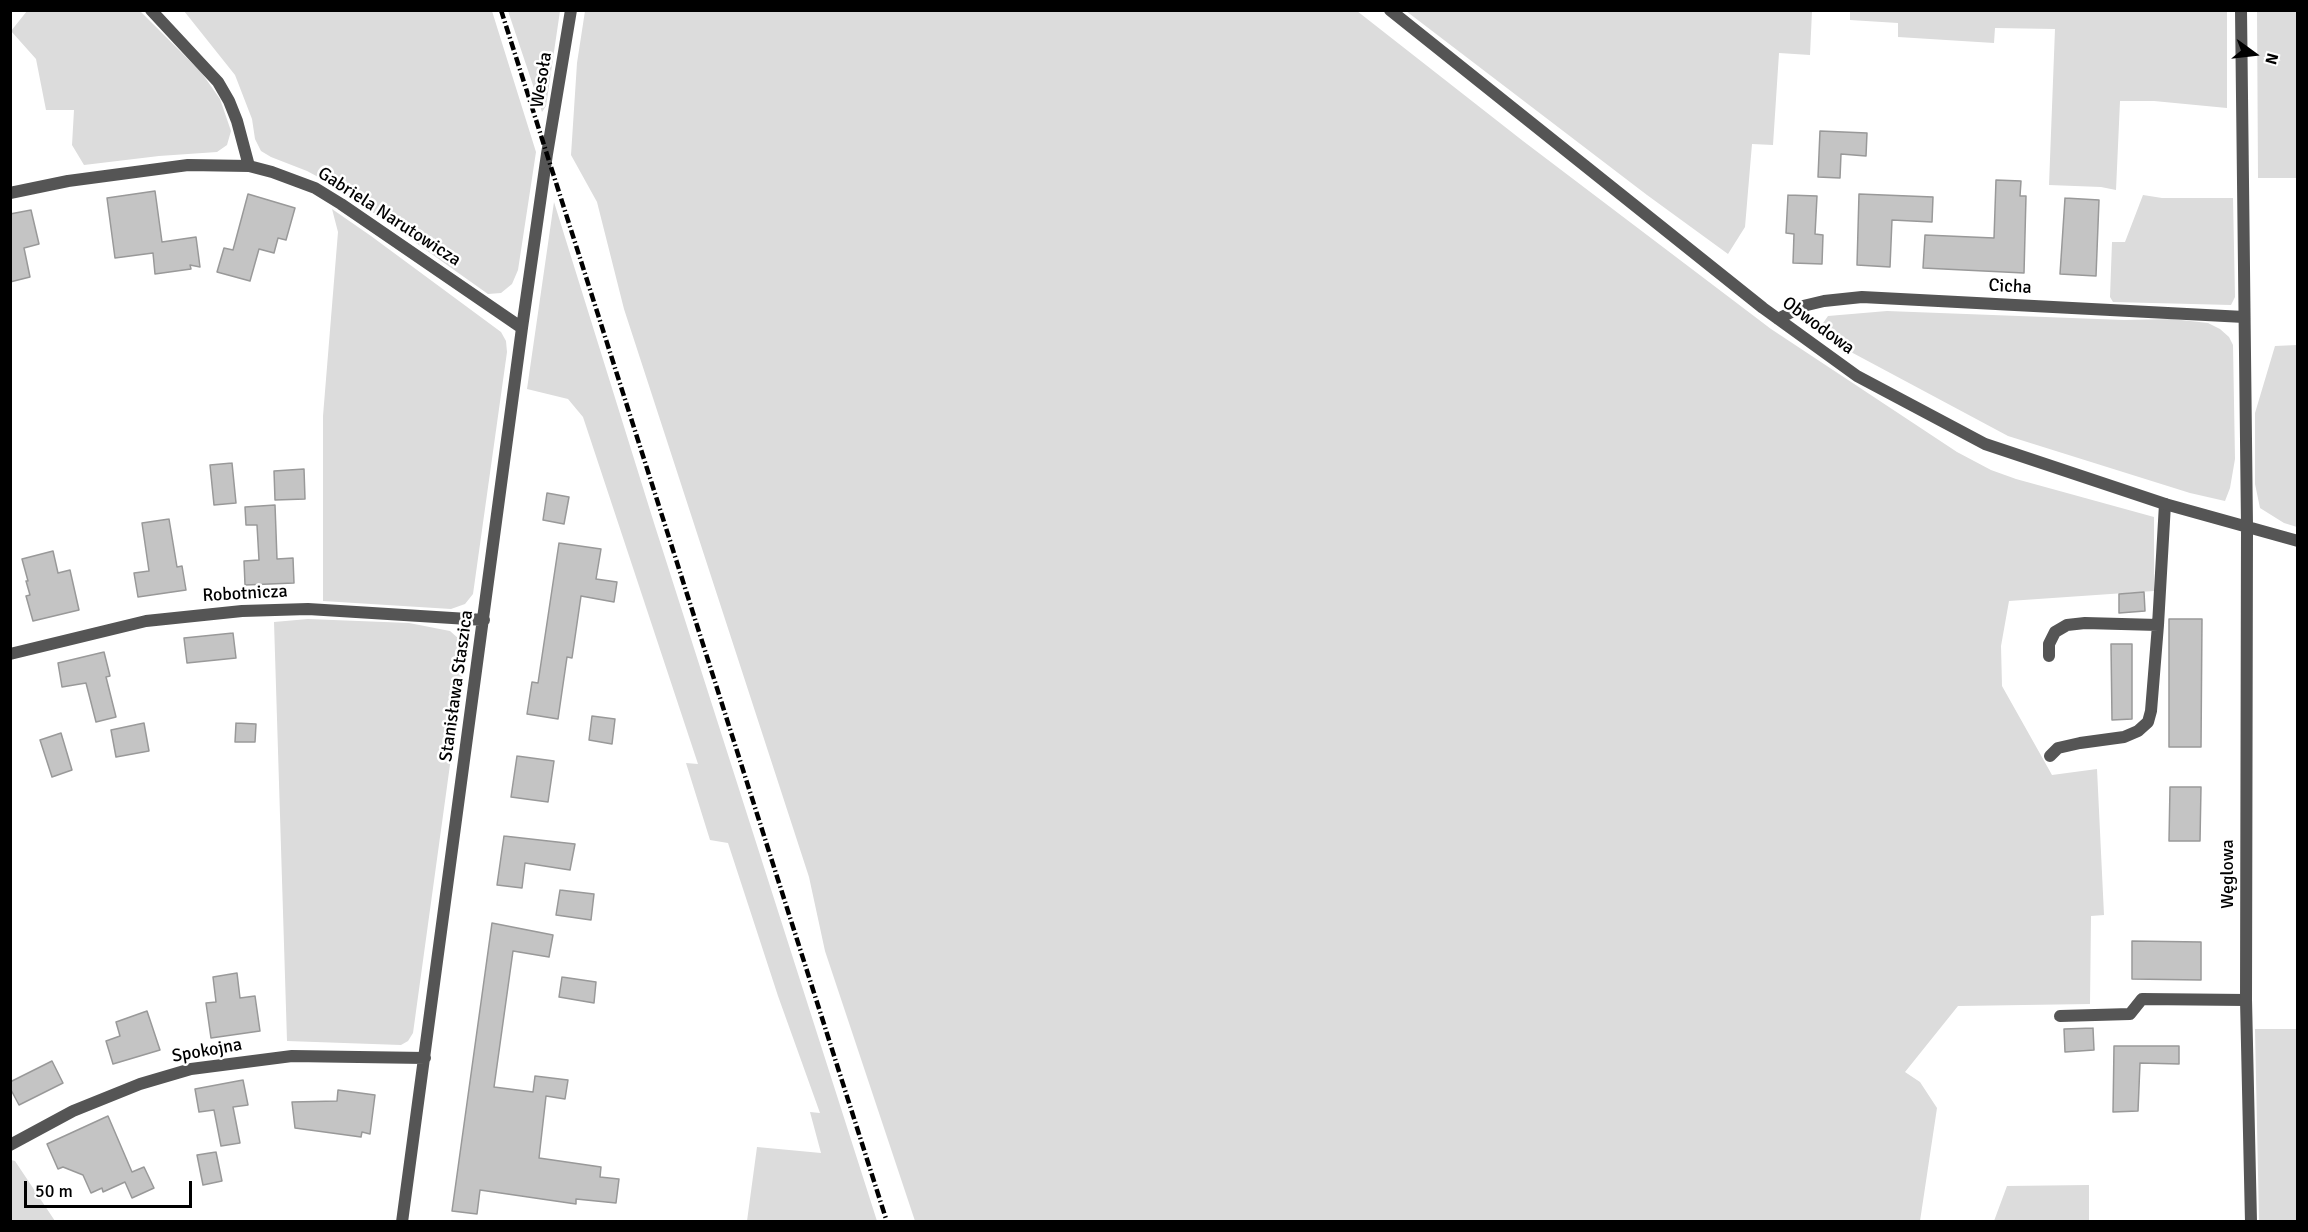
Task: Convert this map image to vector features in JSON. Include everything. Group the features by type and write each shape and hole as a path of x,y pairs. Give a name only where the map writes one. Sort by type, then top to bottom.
{"street":[{"path":"152,10 218,82 237,121 249,166"},
{"name":"Wesoła","path":"547,154 571,10"},
{"name":"Obwodowa","path":"1390,10 1778,319 1857,376 1985,444 2165,504 2298,541"},
{"path":"2241,10 2247,526"},
{"name":"Stanisława Staszica","path":"402,1221 547,154"},
{"name":"Gabriela Narutowicza","path":"10,193 68,181 167,167 249,166 272,172 315,188 362,217 522,328"},
{"name":"Cicha","path":"1778,319 1803,306 1862,297 2244,317"},
{"path":"2050,756 2058,748 2124,737 2138,731 2148,722 2151,711 2158,625 2165,504"},
{"name":"Węglowa","path":"2247,526 2246,1000 2251,1221"},
{"name":"Robotnicza","path":"10,654 146,621 242,611 308,609 484,620"},
{"path":"2049,656 2049,644 2055,632 2067,626 2085,622 2158,625"},
{"path":"2060,1017 2130,1014 2142,999 2246,1000"},
{"name":"Spokojna","path":"10,1145 73,1111 140,1084 191,1070 292,1056 425,1058"}],"shaded area":[{"path":"27,11 140,11 201,72 220,99 231,131 227,145 217,152 84,165 72,145 74,110 46,110 36,59 11,31"},
{"path":"184,11 492,11 536,152 518,270 512,284 501,293 488,294 337,187 261,151 255,139 252,119 235,75"},
{"path":"508,11 560,11 546,106 542,112"},
{"path":"585,11 1357,11 1523,141 1771,329 1957,452 1991,470 2016,479 2154,517 2154,591 2009,601 2001,646 2002,686 2052,775 2097,769 2104,915 2091,916 2090,1004 1958,1006 1905,1072 1920,1082 1937,1108 1920,1221 915,1221 825,951 809,877 624,309 597,202 571,155 577,63"},
{"path":"1406,11 1812,11 1810,55 1779,53 1773,145 1752,144 1745,227 1728,254"},
{"path":"1850,11 2227,11 2227,108 2154,101 2120,101 2116,190 2101,187 2049,185 2055,29 1995,28 1994,43 1898,37 1898,23 1850,20"},
{"path":"2257,11 2297,11 2297,178 2258,178"},
{"path":"2143,195 2162,198 2233,198 2235,297 2231,305 2113,302 2110,297 2112,242 2125,242"},
{"path":"554,202 877,1221 747,1221 757,1147 821,1153 810,1112 820,1113 778,996 728,843 710,840 686,763 698,764 583,417 568,399 527,389"},
{"path":"332,209 501,332 506,341 507,352 473,594 465,604 451,609 323,601 323,416 338,232"},
{"path":"1887,311 2124,320 2172,319 2208,323 2220,329 2229,337 2233,345 2235,459 2230,488 2225,501 2190,493 2008,436 1836,344 1821,326 1828,316"},
{"path":"2298,345 2297,527 2284,523 2260,508 2255,484 2255,413 2275,346"},
{"path":"308,619 409,623 450,631 459,639 465,656 413,1033 408,1041 401,1045 287,1041 274,622"},
{"path":"2255,1029 2297,1029 2297,1221 2259,1221"},
{"path":"11,1160 15,1161 55,1221 11,1221"},
{"path":"2089,1185 2089,1221 1994,1221 2007,1186"}],"building":[{"path":"1820,131 1867,133 1866,156 1841,154 1840,178 1818,177"},
{"path":"1996,180 2021,181 2020,196 2026,196 2024,273 1923,268 1925,235 1994,238"},
{"path":"155,191 162,242 196,237 200,267 190,265 191,269 155,274 153,253 115,258 107,198"},
{"path":"248,194 295,208 286,240 278,238 274,253 259,249 250,281 217,272 224,248 233,250"},
{"path":"1859,194 1933,197 1932,222 1892,220 1890,267 1857,265"},
{"path":"1788,195 1817,196 1815,234 1823,235 1822,264 1793,263 1794,234 1786,233"},
{"path":"2065,198 2099,200 2096,276 2060,274"},
{"path":"31,210 39,244 24,248 30,277 10,282 10,214"},
{"path":"232,463 236,503 214,505 210,465"},
{"path":"304,469 305,499 275,500 274,471"},
{"path":"547,493 569,497 564,524 543,520"},
{"path":"275,505 277,559 293,558 294,583 245,585 244,561 259,560 257,525 246,525 245,507"},
{"path":"169,519 177,567 182,566 186,590 138,597 134,573 149,571 142,523"},
{"path":"559,543 601,549 596,579 617,582 614,602 581,596 572,658 567,657 558,719 527,714 532,682 538,683"},
{"path":"53,551 58,573 70,570 79,610 33,621 26,596 30,595 22,559"},
{"path":"2144,592 2145,611 2119,613 2119,594"},
{"path":"2169,619 2202,619 2201,747 2169,747"},
{"path":"233,633 236,658 187,663 184,638"},
{"path":"2111,644 2132,644 2132,719 2112,720"},
{"path":"104,652 110,676 106,677 116,717 96,722 86,683 62,687 58,663"},
{"path":"592,716 615,719 612,744 589,740"},
{"path":"144,723 149,751 116,757 111,730"},
{"path":"236,723 256,724 255,742 235,742"},
{"path":"61,733 72,770 52,777 40,740"},
{"path":"517,756 554,761 548,802 511,797"},
{"path":"2170,787 2201,787 2200,841 2169,841"},
{"path":"504,836 575,844 570,870 525,863 522,888 497,885"},
{"path":"560,890 594,894 591,920 556,915"},
{"path":"492,923 553,935 549,957 513,951 494,1087 533,1092 535,1076 568,1080 565,1099 546,1096 539,1158 601,1167 600,1177 619,1179 616,1203 576,1199 576,1204 480,1190 477,1214 452,1211"},
{"path":"2132,941 2201,942 2201,980 2132,979"},
{"path":"237,973 240,998 255,996 260,1031 211,1038 206,1003 216,1002 213,977"},
{"path":"562,977 596,982 594,1003 559,997"},
{"path":"147,1011 160,1050 113,1064 106,1041 120,1036 116,1022"},
{"path":"2093,1028 2094,1050 2065,1052 2064,1029"},
{"path":"2114,1046 2179,1046 2179,1064 2140,1063 2138,1111 2113,1112"},
{"path":"52,1061 63,1083 19,1105 10,1088 10,1082"},
{"path":"243,1080 248,1105 233,1107 240,1143 221,1146 214,1110 199,1112 195,1089"},
{"path":"338,1090 375,1095 370,1134 362,1132 361,1137 295,1128 292,1102 337,1101"},
{"path":"108,1116 132,1172 144,1167 154,1188 132,1198 125,1182 103,1192 102,1188 91,1193 83,1175 63,1167 58,1169 47,1144"},
{"path":"216,1152 222,1181 203,1185 197,1155"}],"railway":[{"path":"501,10 887,1222"}]}
